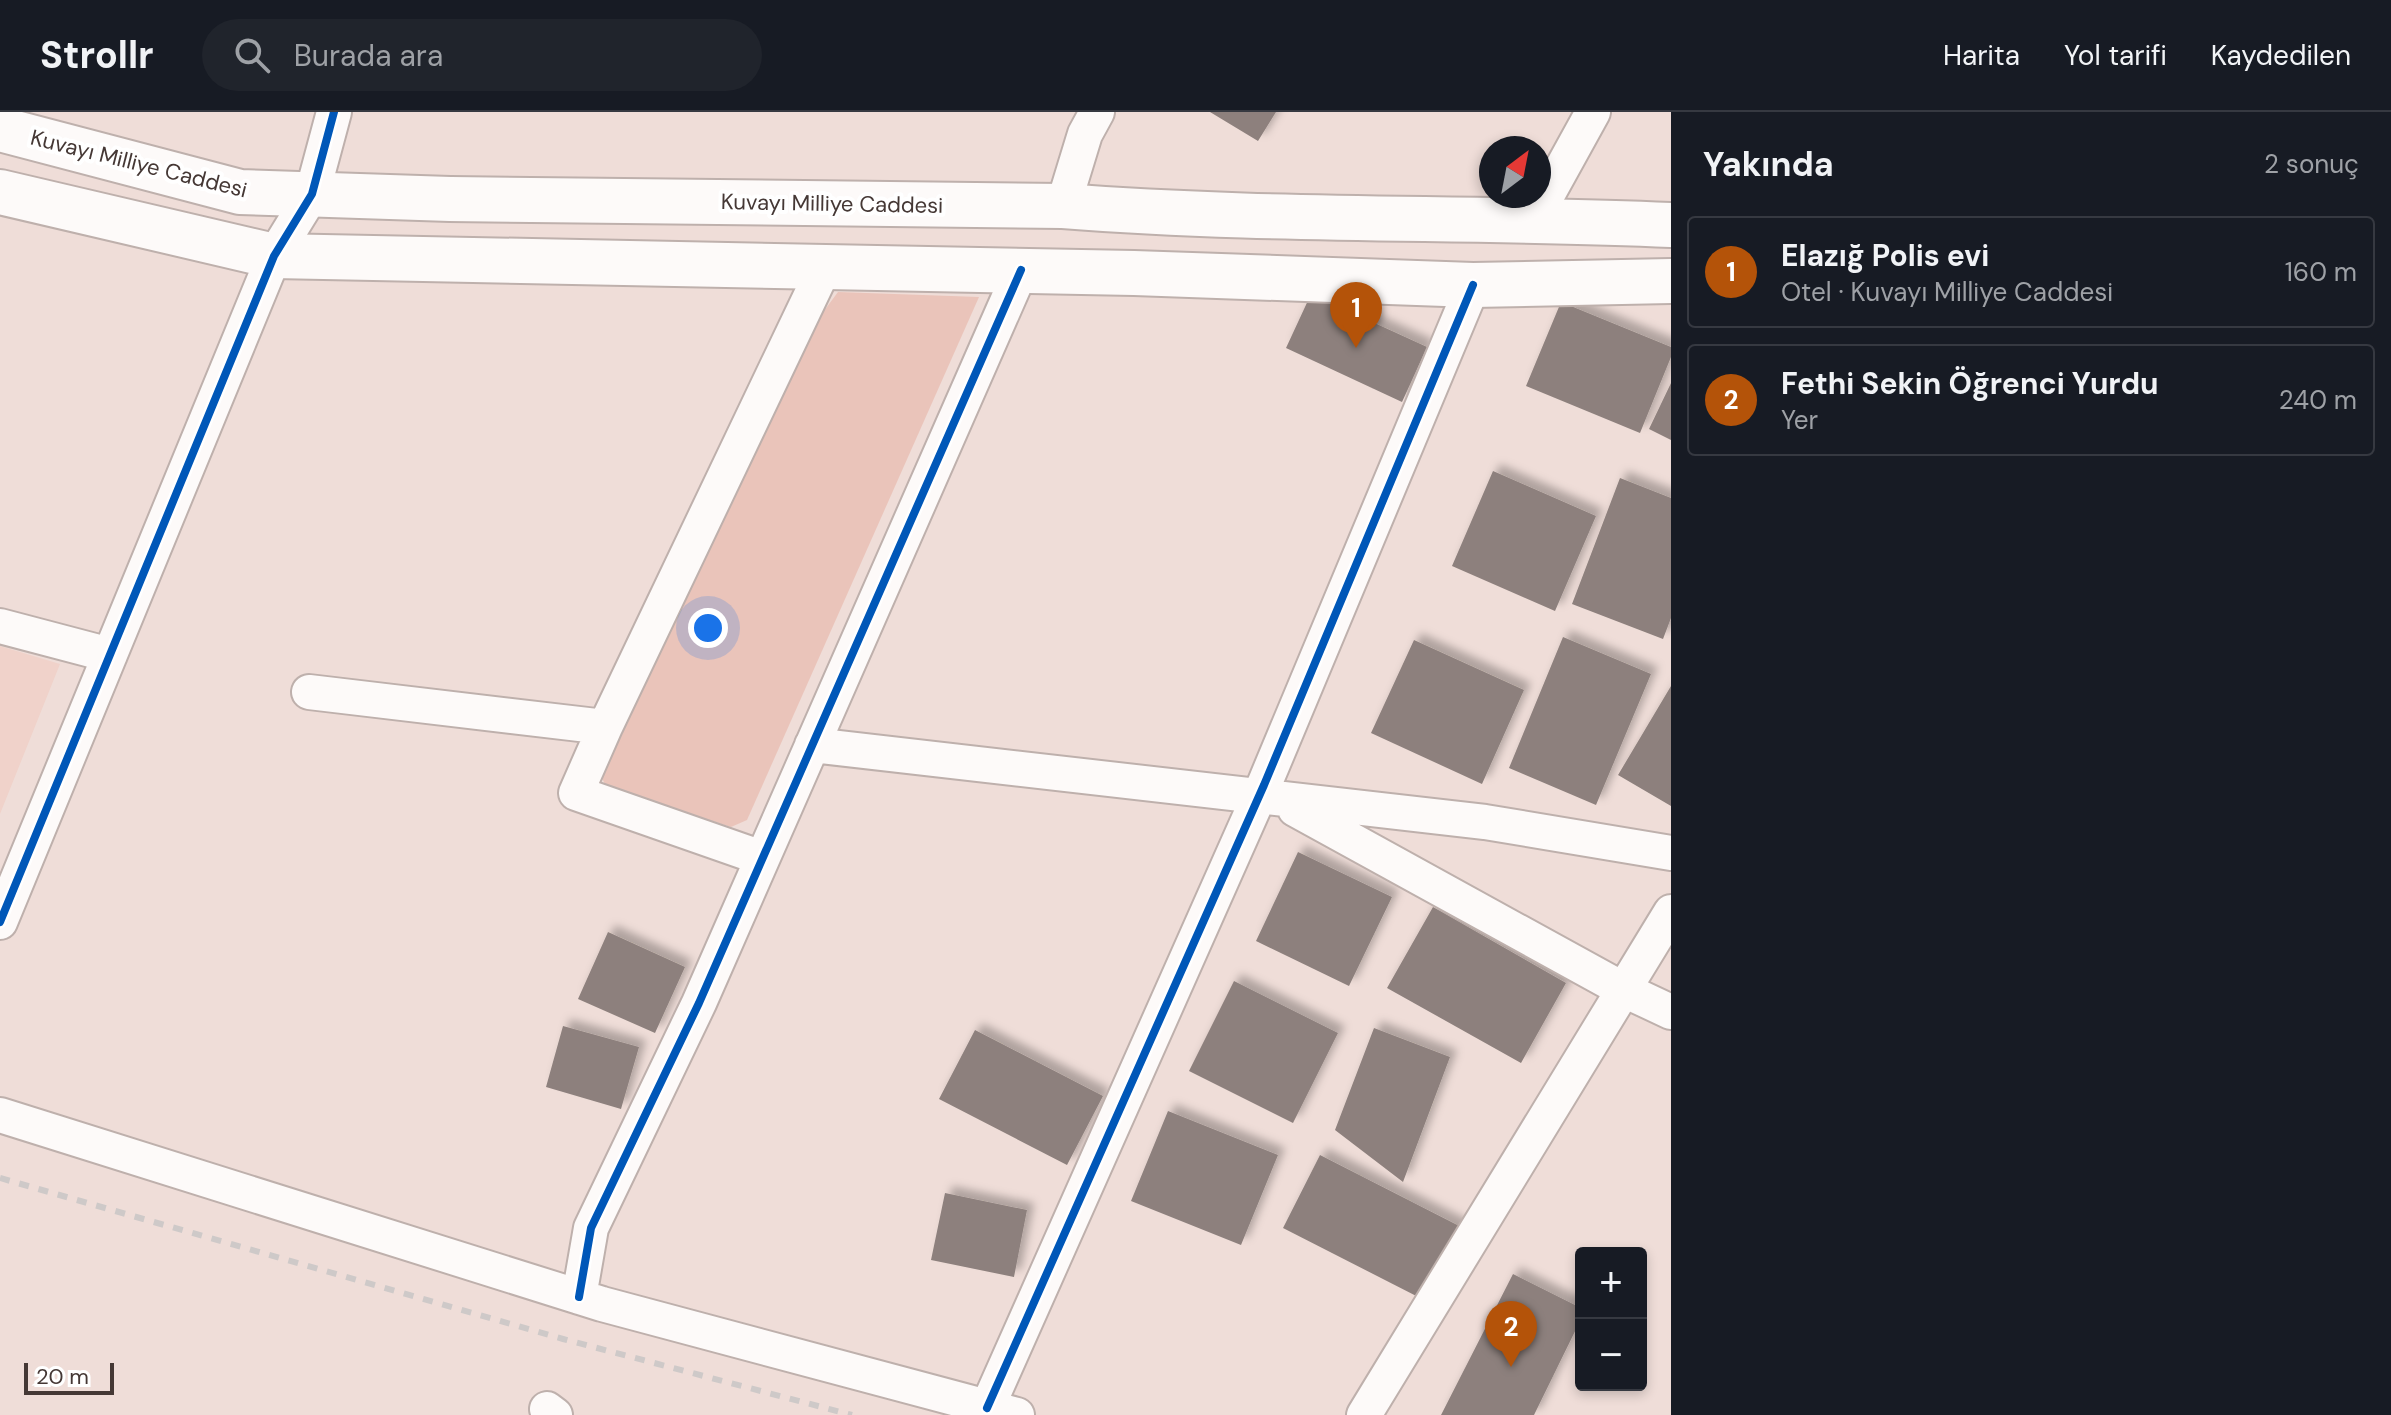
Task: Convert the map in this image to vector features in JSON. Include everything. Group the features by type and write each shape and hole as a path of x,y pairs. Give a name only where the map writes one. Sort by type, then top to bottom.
{"main road":[{"name":"Kuvayı Milliye Caddesi","path":"0,129 240,192 450,199 1063,206 1163,214 1534,219 1671,225"},
{"path":"0,192 274,256 1021,270 1473,285 1671,281"}],"street":[{"path":"0,922 274,256 312,194 334,112"},
{"path":"1063,206 1085,134 1097,112"},
{"path":"1534,219 1593,112"},
{"path":"762,858 576,793 825,266"},
{"path":"579,1297 591,1228 699,1003 1021,270"},
{"path":"0,1115 579,1297 1002,1411 1269,799 1473,285"},
{"path":"0,626 110,655"},
{"path":"309,692 605,727"},
{"path":"812,745 1485,822 1671,853"},
{"path":"1269,799 1624,990 1671,1012"},
{"path":"1364,1415 1671,912"}],"shaded area":[{"path":"838,292 979,297 747,820 731,827 606,787 600,773 815,323"},
{"path":"0,646 60,664 0,814"}],"building":[{"path":"1210,112 1276,112 1258,141"},
{"path":"1311,294 1427,347 1402,402 1286,348"},
{"path":"1561,302 1671,347 1671,357 1640,433 1526,386"},
{"path":"1671,383 1671,440 1649,429"},
{"path":"1493,471 1596,516 1555,611 1452,566"},
{"path":"1620,478 1671,498 1671,618 1663,639 1572,604"},
{"path":"1563,637 1651,674 1596,805 1509,768"},
{"path":"1414,640 1524,690 1482,784 1371,733"},
{"path":"1671,686 1671,806 1618,775"},
{"path":"1298,852 1392,897 1349,986 1256,941"},
{"path":"1433,907 1566,983 1521,1063 1387,988"},
{"path":"608,932 685,967 655,1033 578,999"},
{"path":"1234,981 1338,1033 1293,1123 1189,1071"},
{"path":"563,1026 639,1047 621,1109 546,1087"},
{"path":"1374,1028 1450,1057 1403,1182 1335,1130"},
{"path":"975,1030 1103,1096 1067,1165 939,1099"},
{"path":"1168,1111 1278,1155 1241,1245 1131,1201"},
{"path":"1320,1155 1467,1230 1430,1303 1283,1228"},
{"path":"945,1193 1027,1210 1014,1277 931,1260"},
{"path":"1513,1274 1575,1305 1575,1331 1534,1415 1441,1415"}],"railway":[{"path":"0,1178 563,1339 852,1415"}],"cycle path":[{"path":"0,922 274,256 312,194 334,112"},
{"path":"579,1297 591,1228 699,1003 1021,270"},
{"path":"987,1408 1264,785 1473,285"}],"place":[{"name":"Elazığ Polis evi","path":"1356,348"},
{"name":"Fethi Sekin Öğrenci Yurdu","path":"1511,1367"}]}
